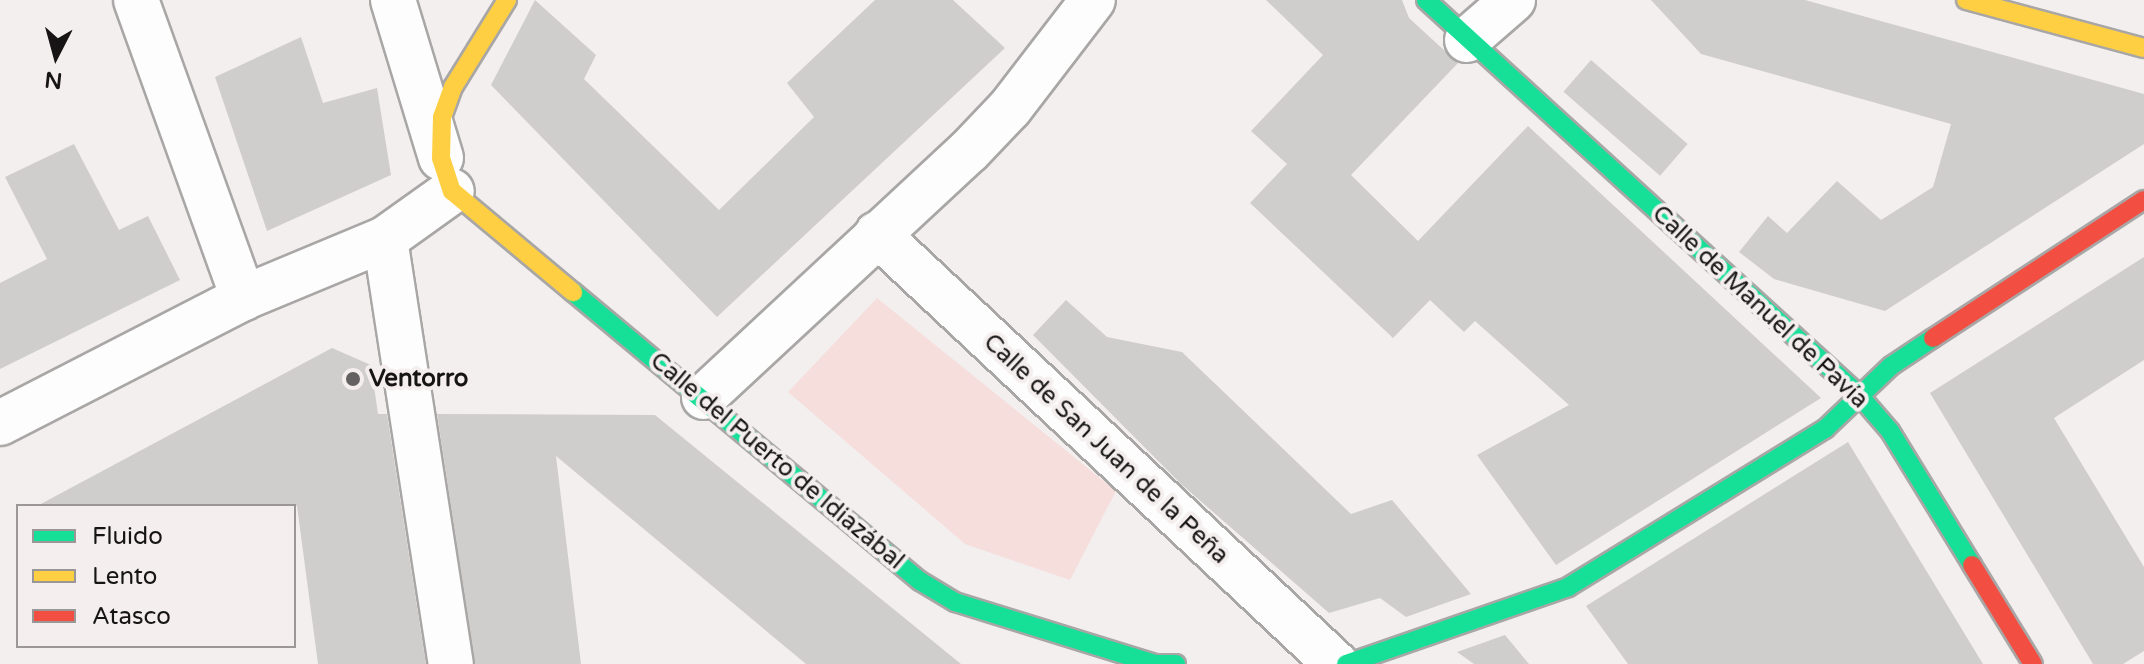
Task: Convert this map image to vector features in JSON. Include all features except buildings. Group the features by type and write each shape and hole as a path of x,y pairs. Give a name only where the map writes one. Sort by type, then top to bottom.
{"street":[{"path":"136,0 243,298"},
{"path":"393,0 447,174"},
{"path":"0,423 243,298 385,239 447,174 442,117 453,87 507,0"},
{"path":"704,397 1010,108 1093,0"},
{"name":"Calle de Manuel de Pavía","path":"1426,0 1858,394 1890,431 2033,664"},
{"path":"1467,40 1513,0"},
{"path":"1966,0 2144,48"},
{"name":"Calle del Puerto de Idiazábal","path":"447,174 920,581 955,602 1155,664 1176,664"},
{"path":"1346,664 1568,587 1825,429 1858,394 1891,366 2144,200"},
{"name":"Calle de San Juan de la Peña","path":"877,234 1336,664"},
{"path":"385,239 451,664"}],"shaded area":[{"path":"877,298 1116,491 1070,580 965,544 788,392"}],"traffic: fast":[{"path":"1426,0 1858,394 1890,431 1972,565"},
{"path":"573,292 920,581 955,602 1155,664 1176,664"},
{"path":"1346,664 1568,587 1825,429 1891,366 1933,338"}],"traffic: slow":[{"path":"507,0 453,87 442,117 441,158 452,191 573,292"},
{"path":"1966,0 2144,48"}],"traffic: jam":[{"path":"1933,338 2144,200"},
{"path":"1972,565 2033,664"}],"place":[{"name":"Ventorro","path":"353,379"}]}
